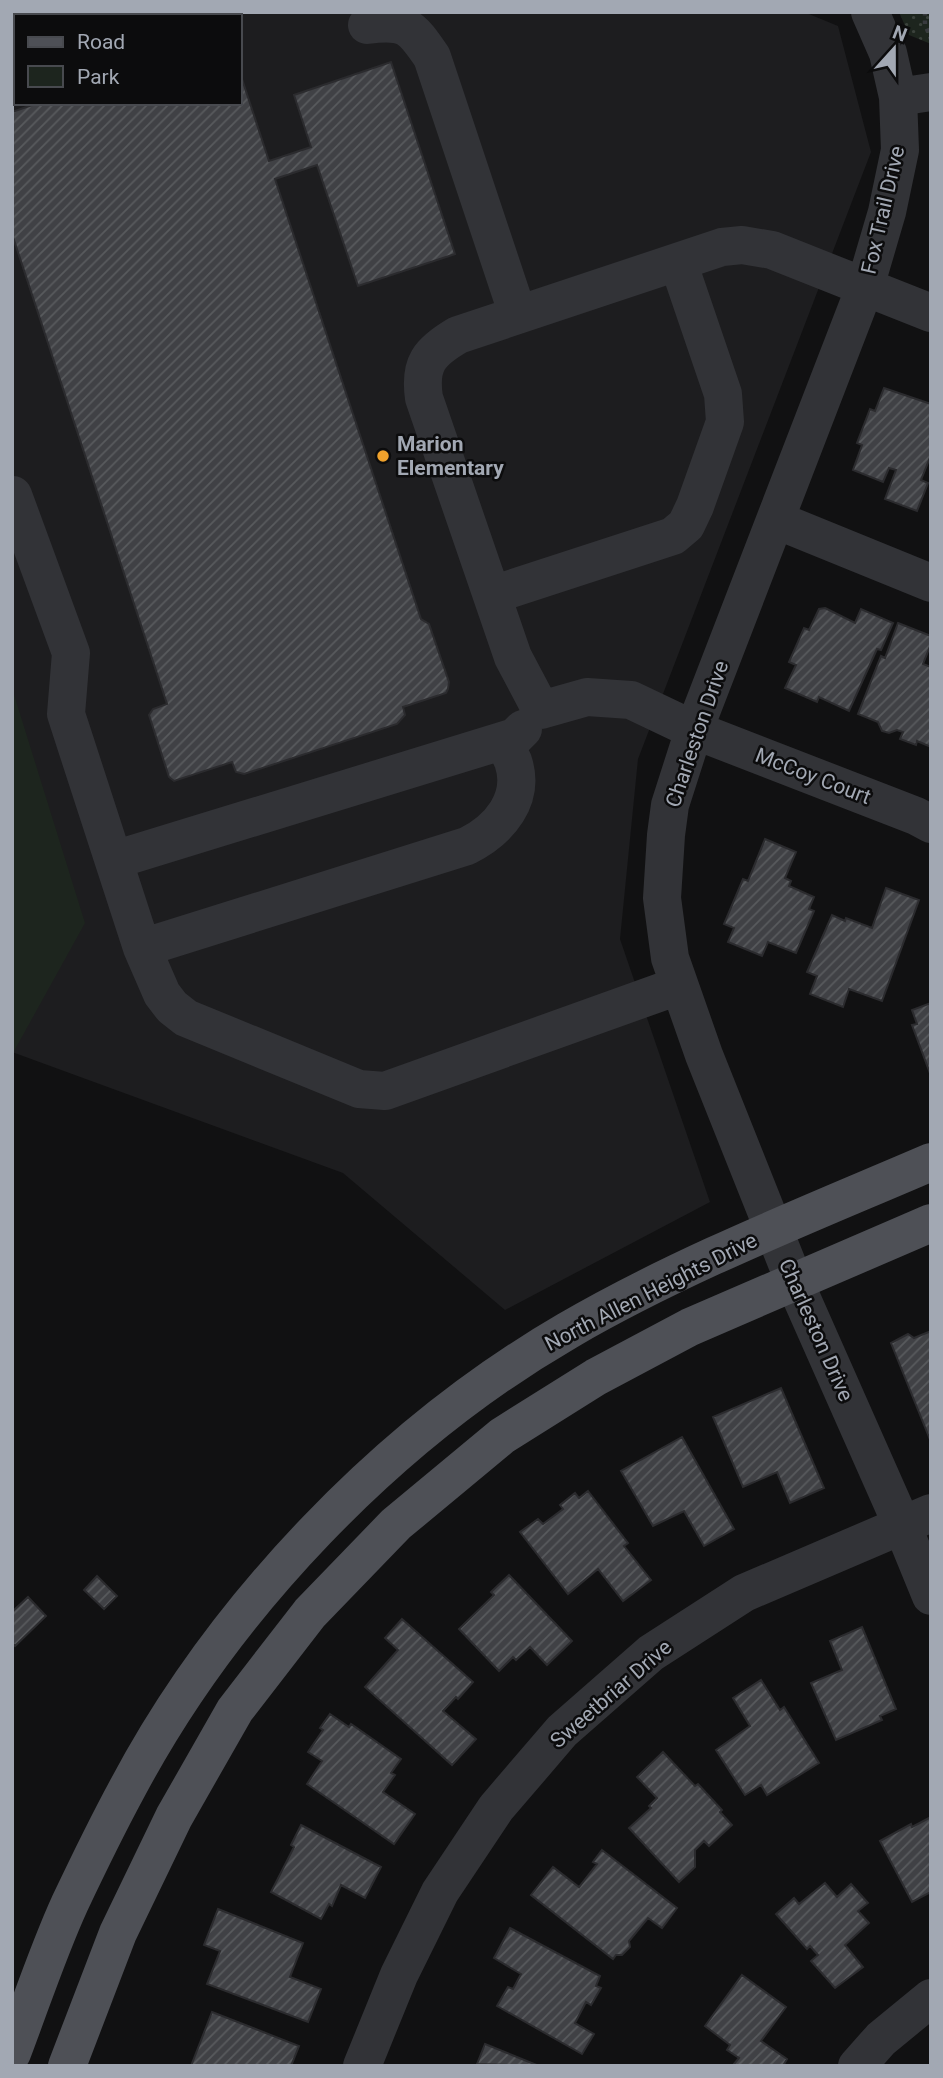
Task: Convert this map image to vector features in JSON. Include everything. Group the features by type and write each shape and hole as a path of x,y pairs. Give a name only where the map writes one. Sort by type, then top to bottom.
{"main road":[{"name":"North Allen Heights Drive","path":"12,2053 69,1905 128,1787 188,1686 270,1581 358,1488 469,1394 567,1331 672,1277 773,1230 931,1162"},
{"path":"68,2066 118,1933 174,1817 235,1710 310,1613 396,1524 502,1436 596,1377 690,1327 931,1223"}],"street":[{"name":"Fox Trail Drive","path":"866,287 915,94 888,53 870,12"},
{"path":"367,24 391,22 414,31 432,57 519,315"},
{"path":"114,860 515,737 541,710 513,657 424,398 422,381 426,363 437,347 458,335 722,247 742,245 772,250 931,313"},
{"path":"492,595 673,536 686,525 725,422 723,394 678,262"},
{"name":"Charleston Drive","path":"866,287 694,730 670,805 663,869 665,931 678,986 794,1282 916,1519 931,1596"},
{"path":"13,495 71,653 66,714 142,948 162,994 172,1007 186,1018 359,1089 374,1092 385,1091 678,986"},
{"path":"776,520 931,583"},
{"name":"McCoy Court","path":"541,710 587,696 631,700 694,730 931,824"},
{"path":"142,948 467,846 485,837 501,822 506,813 515,783 513,762 502,741"},
{"name":"Sweetbriar Drive","path":"362,2066 399,1975 440,1892 496,1808 562,1731 651,1653 744,1593 916,1519"},
{"path":"857,2066 881,2039 931,1998"}],"path":[{"path":"925,12 925,24 931,39"}],"shaded area":[{"name":"Marion Elementary","path":"12,12 804,12 838,26 871,152 638,759 620,939 710,1202 505,1310 343,1173 12,1052"}],"green space":[{"path":"899,12 931,12 931,44 909,35"},
{"path":"12,688 85,923 13,1053 12,1052"}],"building":[{"path":"391,62 455,254 358,286 317,165 275,179 421,619 429,624 449,682 448,689 446,693 403,707 405,715 397,724 244,774 236,772 232,762 174,781 169,777 149,715 153,709 167,704 12,234 12,112 32,105 242,105 242,79 269,161 311,147 294,95"},
{"path":"884,388 931,404 931,455 921,480 928,483 917,511 885,499 896,470 889,468 883,482 853,470 862,445 857,443 870,409 875,411"},
{"path":"825,608 855,623 861,609 893,623 881,650 877,649 849,711 819,697 817,702 785,688 796,665 789,662 804,628 809,630 819,609"},
{"path":"898,623 931,636 931,644 923,664 931,667 931,747 917,741 916,745 900,739 903,732 897,730 889,733 882,731 878,722 858,714 881,656 885,658"},
{"path":"765,839 796,852 785,878 791,881 789,886 814,897 809,909 814,911 796,953 768,942 762,956 728,942 734,928 724,924 743,879 748,881"},
{"path":"886,888 919,900 882,1001 849,989 843,1007 810,994 817,976 807,972 832,915 872,928"},
{"path":"931,1003 931,1076 912,1025 917,1024 912,1010"},
{"path":"931,1331 931,1442 891,1343 908,1334 914,1338"},
{"path":"781,1388 824,1488 790,1503 777,1472 743,1487 713,1417"},
{"path":"682,1437 734,1529 704,1546 684,1511 653,1526 621,1471"},
{"path":"588,1491 628,1543 624,1546 651,1580 623,1601 598,1569 568,1594 520,1532 538,1519 543,1524 563,1509 560,1505 575,1493 579,1498"},
{"path":"509,1575 572,1641 547,1665 530,1647 516,1660 513,1657 499,1671 459,1629 494,1595 491,1592"},
{"path":"97,1576 117,1596 104,1609 84,1590"},
{"path":"28,1597 46,1616 15,1646 12,1643 12,1612"},
{"path":"402,1619 473,1682 443,1711 476,1739 452,1765 365,1687 398,1650 385,1638"},
{"path":"862,1627 896,1709 880,1716 882,1720 836,1740 811,1683 842,1670 830,1641"},
{"path":"761,1680 780,1710 784,1707 819,1763 767,1795 761,1785 745,1795 716,1750 750,1726 733,1698"},
{"path":"330,1714 349,1727 351,1724 401,1759 391,1773 395,1775 383,1792 415,1814 394,1844 307,1784 322,1761 308,1752"},
{"path":"663,1752 695,1786 698,1784 732,1825 709,1846 704,1841 695,1850 695,1867 679,1882 629,1828 651,1808 649,1806 657,1798 637,1777"},
{"path":"931,1817 931,1892 912,1902 880,1841 911,1824 912,1827"},
{"path":"301,1825 381,1867 365,1898 341,1885 332,1906 329,1904 321,1919 271,1892 294,1847 291,1845"},
{"path":"602,1850 677,1908 662,1928 648,1918 629,1941 630,1947 613,1959 531,1895 553,1867 579,1887 597,1864 593,1862"},
{"path":"825,1883 837,1897 851,1884 868,1903 858,1911 869,1923 845,1945 863,1967 835,1988 811,1961 818,1955 810,1946 807,1949 776,1914 794,1898 799,1904"},
{"path":"218,1909 303,1943 290,1977 321,1989 308,2022 207,1984 220,1951 204,1945"},
{"path":"510,1928 600,1976 596,1986 601,1988 591,2005 586,2002 575,2023 594,2034 582,2054 497,2006 508,1987 513,1989 521,1974 494,1958"},
{"path":"742,1975 786,2007 761,2041 787,2059 783,2066 736,2066 734,2064 739,2058 727,2050 730,2045 705,2026"},
{"path":"212,2012 299,2046 291,2066 191,2066"},
{"path":"485,2044 539,2066 477,2064"}],"place":[{"name":"Marion Elementary","path":"383,456"}]}
